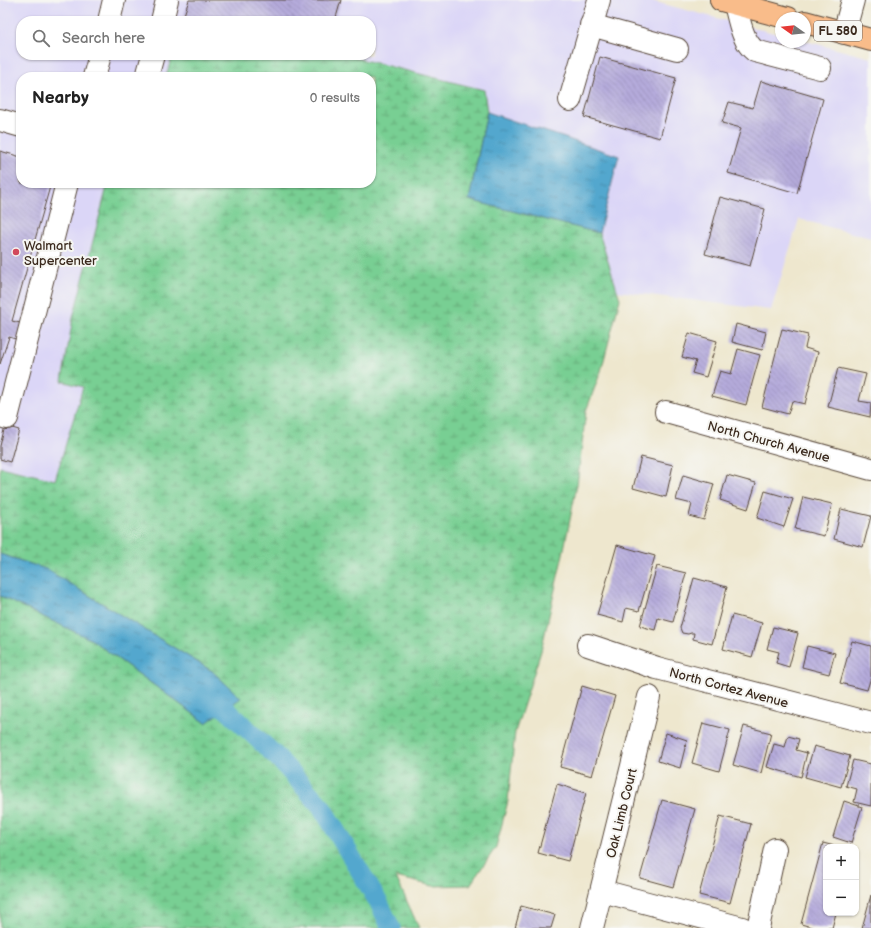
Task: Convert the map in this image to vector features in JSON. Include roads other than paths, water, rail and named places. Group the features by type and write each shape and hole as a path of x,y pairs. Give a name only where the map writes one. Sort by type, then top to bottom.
{"main road":[{"path":"728,2 775,15"},
{"name":"FL 580","path":"811,24 871,40"}],"street":[{"path":"110,16 114,0"},
{"path":"163,16 168,0"},
{"path":"570,100 599,0"},
{"path":"844,33 853,0"},
{"path":"728,2 750,47 755,51 820,68"},
{"path":"591,25 677,49"},
{"path":"95,72 99,60"},
{"path":"148,72 152,60"},
{"path":"0,120 16,125"},
{"path":"0,416 7,418 66,188"},
{"name":"North Church Avenue","path":"666,412 871,469"},
{"name":"North Cortez Avenue","path":"588,644 657,668 871,724"},
{"name":"Oak Limb Court","path":"592,928 649,697"},
{"path":"758,928 775,849"},
{"path":"602,891 742,928"}],"water":[{"path":"487,112 619,156 599,233 469,200"},
{"path":"0,554 46,569 212,671 241,698 206,723 92,640 0,596"}],"waterway":[{"path":"205,694 227,710 277,757 321,806 379,903 391,928"}],"place":[{"name":"Walmart Supercenter","path":"16,252"}]}
